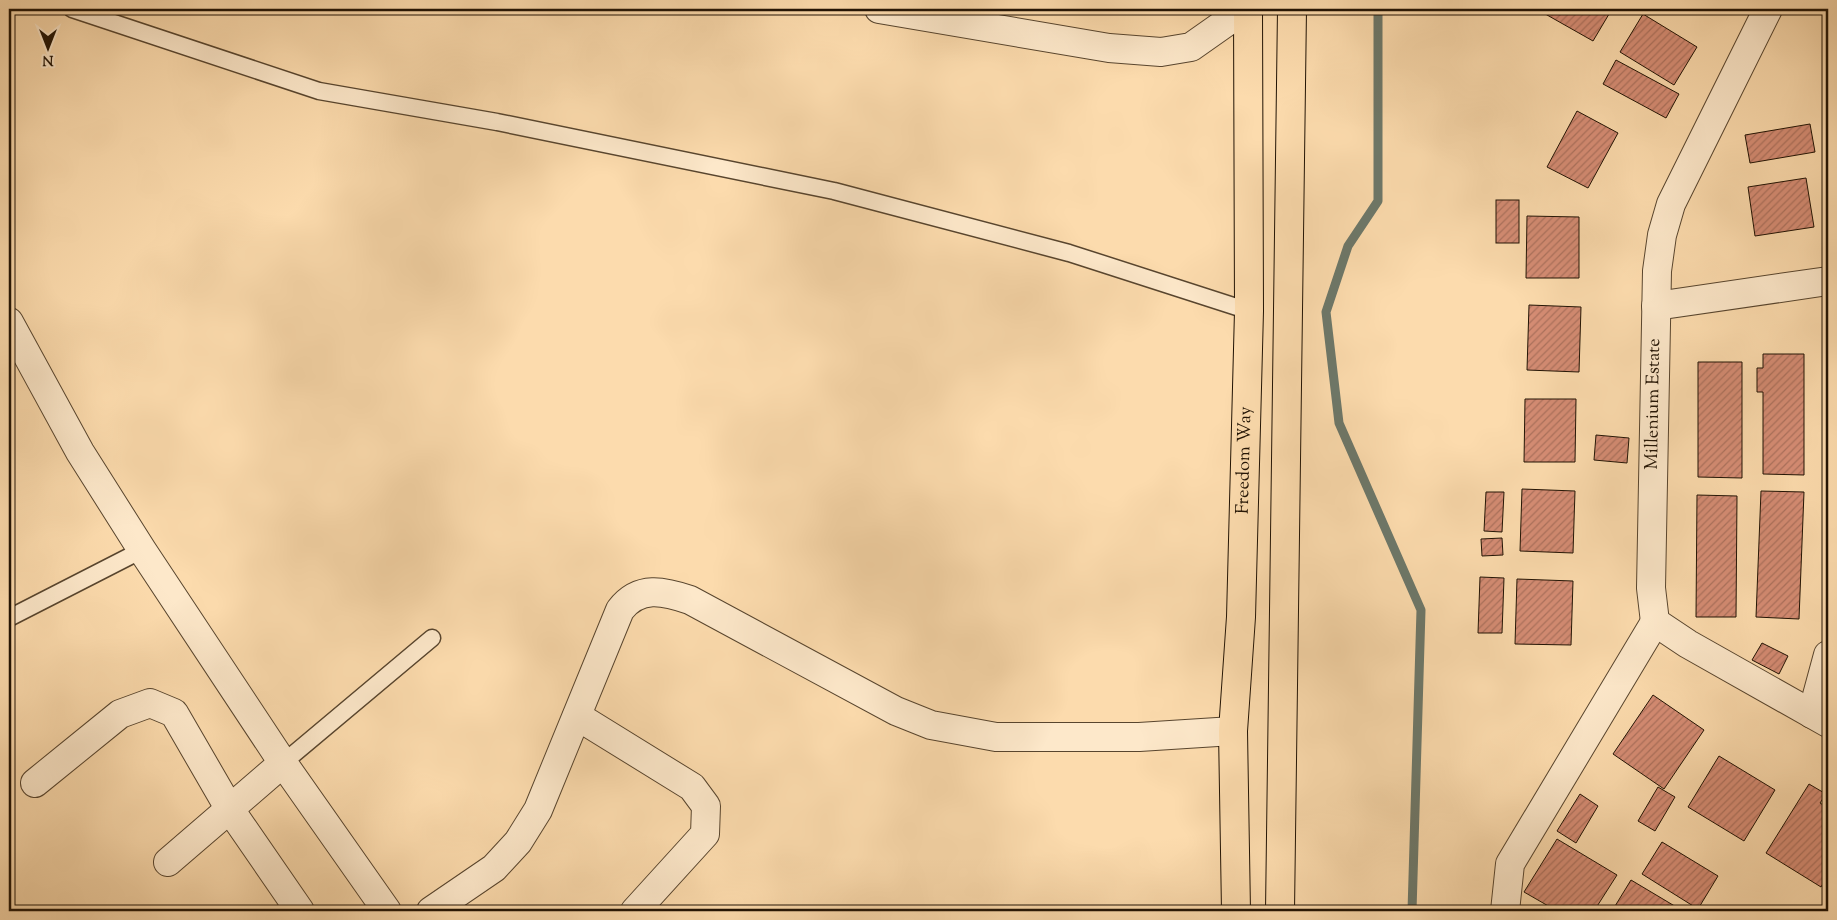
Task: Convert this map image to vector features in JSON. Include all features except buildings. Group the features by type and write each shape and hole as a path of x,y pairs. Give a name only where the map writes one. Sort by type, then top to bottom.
{"main road":[{"name":"Freedom Way","path":"1236,911 1233,732 1241,617 1249,311 1246,9"},
{"path":"1280,911 1292,9"}],"street":[{"path":"878,9 1006,19 1109,48 1161,52 1191,47 1246,9"},
{"name":"Millenium Estate","path":"1655,622 1651,588 1656,306 1662,235 1671,204 1768,9"},
{"path":"1656,306 1828,281"},
{"path":"9,322 80,452 142,550 283,762 387,911"},
{"path":"431,911 461,903 518,842 538,810 620,610 627,601 638,594 654,591 667,592 690,600 896,711 931,725 996,737 1139,737 1233,732"},
{"path":"1505,911 1510,864 1655,622 1688,644 1821,712 1828,656"},
{"path":"35,783 120,714 150,703 174,713 229,808 300,911"},
{"path":"577,716 692,787 706,806 705,834 635,911"},
{"path":"168,862 283,762"}],"lane":[{"path":"72,9 319,92 497,122 834,191 1069,252 1249,311"},
{"path":"9,618 142,550"},
{"path":"283,762 432,638"}],"waterway":[{"path":"1378,9 1378,201 1348,246 1326,312 1339,423 1421,610 1412,911"}]}
